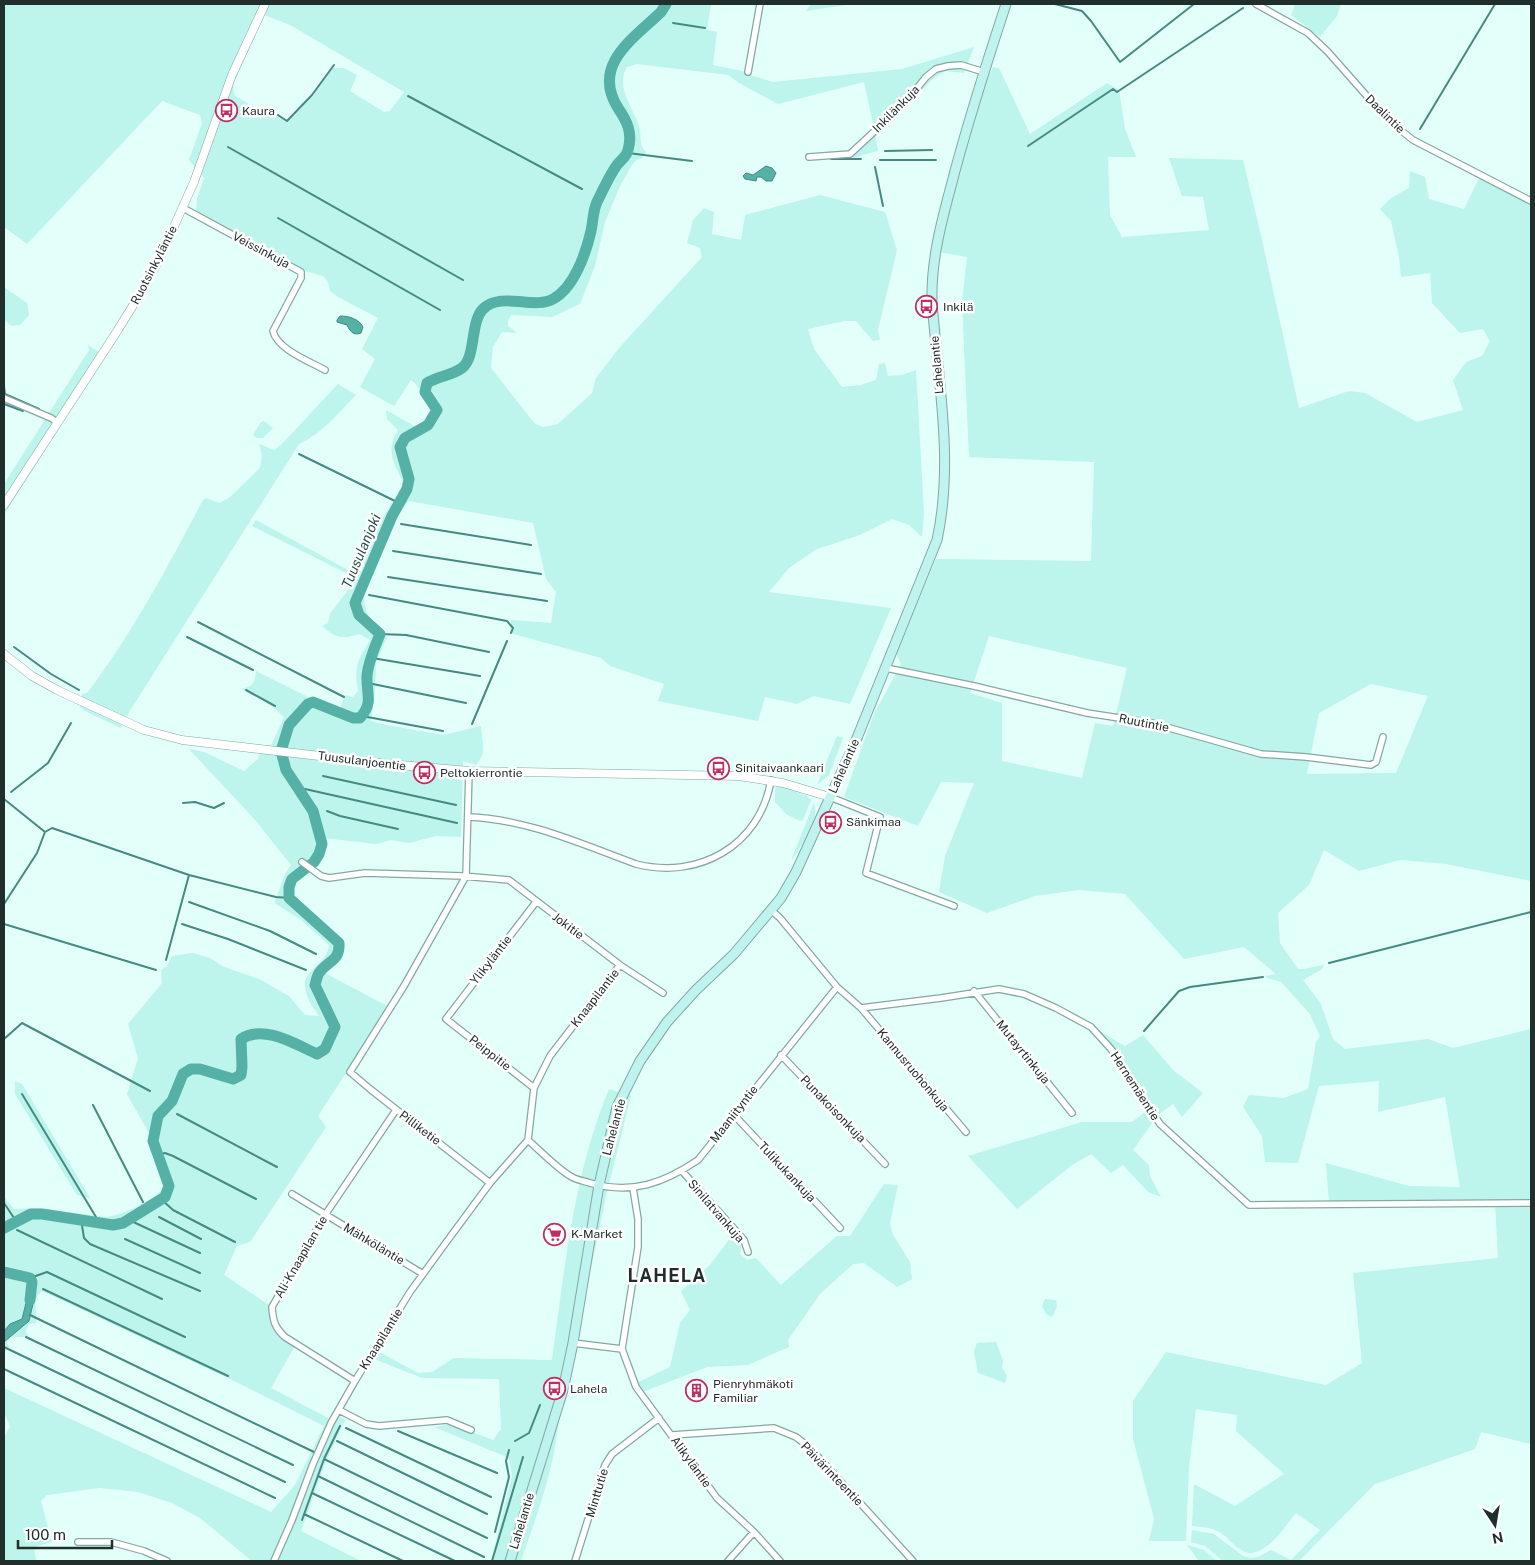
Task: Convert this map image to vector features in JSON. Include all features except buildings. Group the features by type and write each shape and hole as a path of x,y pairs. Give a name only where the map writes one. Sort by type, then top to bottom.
{"main road":[{"name":"Lahelantie","path":"510,1561 563,1390 573,1343 599,1185 617,1107 640,1061 667,1022 696,990 734,954 781,898 796,872 848,759 931,559 943,514 945,484 932,306 935,247 958,156 1006,4"}],"street":[{"name":"Ruotsinkyläntie","path":"4,505 137,299 158,262 204,156 232,75 264,4"},
{"path":"748,72 760,4"},
{"name":"Daalintie","path":"1256,4 1308,33 1328,52 1388,120 1413,140 1531,201"},
{"name":"Inkilänkuja","path":"809,157 850,154 905,103 926,77 936,69 961,65 984,72"},
{"name":"Veissinkuja","path":"183,208 301,272 301,278 273,331 275,338 286,348 325,370"},
{"path":"4,398 58,422"},
{"name":"Tuusulanjoentie","path":"4,654 32,676 57,690 144,730 182,740 388,764 469,771 739,776 771,780 830,798"},
{"name":"Ruutintie","path":"886,668 974,686 1087,713 1152,723 1261,754 1371,765 1376,762 1382,737"},
{"path":"466,876 469,771"},
{"path":"468,817 514,822 540,829 651,868 684,868 717,856 733,846 747,832 763,808 771,780"},
{"path":"830,798 880,817 866,873 954,906"},
{"name":"Jokitie","path":"302,862 312,871 329,878 365,873 466,876 509,880 620,965 664,993"},
{"name":"Pilliketie","path":"466,876 404,986 350,1072 490,1183"},
{"name":"Ylikyläntie","path":"446,1019 536,902"},
{"path":"771,910 780,918 837,987 860,1008"},
{"name":"Knaapilantie","path":"274,1561 331,1423 355,1381 423,1274 490,1183 528,1140 534,1088 550,1056 620,965"},
{"name":"Maaniityntie","path":"599,1185 633,1188 659,1181 682,1171 698,1160 837,987"},
{"name":"Hernemäentie","path":"860,1008 941,998 999,988 1024,994 1056,1008 1090,1027 1111,1049 1160,1124 1249,1205 1531,1203"},
{"name":"Mutayrtinkuja","path":"974,992 1072,1113"},
{"name":"Kannusruohonkuja","path":"860,1008 966,1132"},
{"name":"Peippitie","path":"446,1019 534,1088"},
{"name":"Punakoisonkuja","path":"781,1055 885,1164"},
{"name":"Ali-Knaapilan tie","path":"355,1381 285,1337 276,1329 272,1307 325,1215 396,1110"},
{"name":"Tulikukankuja","path":"734,1115 840,1228"},
{"path":"528,1140 571,1177 599,1185"},
{"name":"Sinilatvankuja","path":"682,1171 744,1240 748,1252"},
{"name":"Alikyläntie","path":"633,1188 638,1219 638,1247 622,1349 636,1387 717,1498 754,1532 780,1561"},
{"name":"Mähköläntie","path":"292,1194 423,1274"},
{"path":"573,1343 622,1349"},
{"path":"339,1410 366,1424 379,1426 446,1420 471,1430"},
{"name":"Minttutie","path":"575,1561 605,1465 612,1454 659,1418"},
{"name":"Päivärinteentie","path":"672,1435 774,1428 796,1437 810,1448 913,1561"},
{"path":"728,1561 754,1532"},
{"path":"78,1542 110,1542 144,1551 167,1561"}],"shaded area":[{"path":"4,4 711,4 707,30 717,32 713,65 742,71 773,82 902,69 974,47 964,73 946,71 935,77 875,133 864,82 778,104 728,75 637,64 627,67 624,74 624,89 639,126 641,143 646,152 642,158 636,160 632,165 619,188 605,222 595,266 580,304 552,317 511,315 508,326 517,333 502,332 493,347 491,368 535,424 543,427 558,424 592,393 596,378 620,347 702,257 700,248 687,243 693,220 704,208 714,212 712,234 741,240 745,215 820,195 885,212 897,250 878,330 880,340 873,341 856,321 844,321 808,329 814,349 842,387 861,385 876,380 879,364 885,363 888,376 902,375 916,370 924,513 922,537 909,525 892,519 860,535 817,549 789,568 769,592 891,608 850,704 814,696 797,704 765,697 758,721 658,701 664,684 610,666 601,658 510,633 511,620 551,623 556,592 546,579 533,523 409,501 395,519 365,585 364,602 368,614 387,637 376,663 371,721 443,735 481,726 483,752 476,765 463,761 461,837 436,836 409,843 391,840 376,844 323,838 318,854 291,884 294,899 340,942 340,953 323,972 389,1007 318,1116 326,1127 250,1242 237,1246 224,1275 272,1307 273,1321 296,1344 271,1388 330,1419 333,1420 336,1415 345,1420 326,1461 301,1531 361,1561 252,1561 200,1518 172,1503 138,1492 99,1488 47,1495 41,1501 52,1542 34,1547 36,1561 4,1561 4,1438 10,1426 4,1413 4,1388 271,1512 295,1485 324,1426 230,1379 42,1291 35,1303 36,1323 29,1324 26,1331 28,1337 11,1337 7,1342 9,1347 4,1351 4,1342 29,1321 35,1285 30,1287 22,1319 10,1324 4,1331 4,1197 14,1209 37,1208 106,1217 137,1207 152,1198 163,1188 162,1180 150,1148 150,1135 127,1094 138,1058 128,1024 162,983 161,970 167,966 172,956 193,953 210,958 224,967 259,979 289,996 305,1015 319,1016 308,998 305,986 309,974 323,959 329,945 301,920 276,904 275,901 291,865 256,821 189,749 204,752 244,771 258,759 262,752 269,750 284,717 272,706 242,689 249,687 253,683 256,671 312,699 340,709 345,695 353,697 358,691 356,676 358,664 370,640 360,634 349,637 336,636 322,626 328,623 330,614 353,583 346,573 252,526 256,520 348,570 362,571 374,532 404,483 392,457 392,444 398,430 387,419 386,410 416,427 427,420 433,410 426,403 418,387 411,380 394,406 360,387 375,359 362,349 378,318 330,291 328,282 323,276 301,270 196,211 197,199 204,178 189,160 202,123 200,115 162,101 27,244 4,227","holes":["264,15 290,25 404,92 390,111 384,112 350,91 357,75 344,68 333,68 313,96 291,119 286,120 275,114 263,112 234,95 233,85"]},
{"path":"811,4 846,4 846,5 806,11"},
{"path":"1295,4 1341,4 1337,16 1320,37 1291,15"},
{"path":"993,67 999,68 1030,134 1107,83 1119,90 1125,129 1136,157 1108,157 1110,215 1122,237 1209,230 1203,197 1182,196 1169,158 1243,160 1299,408 1349,391 1365,393 1417,422 1463,410 1453,380 1466,362 1482,356 1490,341 1483,329 1460,333 1432,303 1430,273 1401,277 1399,257 1391,221 1380,209 1391,198 1409,188 1410,171 1425,177 1429,199 1464,209 1481,174 1531,199 1531,881 1446,864 1400,860 1359,871 1324,850 1309,885 1278,913 1280,943 1298,969 1324,965 1322,969 1303,980 1321,1004 1333,1039 1345,1049 1428,1039 1453,1048 1531,1029 1531,1444 1481,1432 1475,1449 1375,1484 1299,1561 1223,1561 1205,1546 1191,1542 1192,1530 1214,1534 1243,1556 1258,1557 1271,1550 1291,1560 1320,1530 1296,1513 1273,1541 1258,1552 1251,1553 1239,1549 1223,1534 1215,1530 1192,1526 1194,1484 1235,1506 1284,1474 1236,1431 1237,1415 1196,1409 1189,1468 1186,1541 1149,1541 1154,1519 1133,1439 1133,1401 1166,1352 1326,1385 1362,1363 1353,1273 1498,1258 1495,1201 1329,1203 1326,1163 1409,1186 1460,1187 1445,1097 1378,1112 1379,1081 1319,1086 1298,1163 1265,1162 1262,1136 1243,1107 1249,1095 1284,1098 1308,1089 1316,1042 1320,1036 1310,1014 1281,982 1265,976 1276,974 1244,947 1184,959 1125,894 1079,890 1035,896 987,913 939,892 945,856 974,783 941,782 918,826 844,797 874,714 901,664 896,653 936,559 1091,561 1094,462 969,457 962,302 967,257 938,252 962,155 981,93","holes":["989,636 1127,668 1113,726 1095,723 1082,778 1002,761 1002,703 970,693","1371,684 1428,696 1396,773 1307,774 1319,713"]},
{"path":"875,133 878,151 845,160"},
{"path":"766,166 772,168 776,173 772,181 766,181 761,177 757,177 756,181 745,179 743,176 746,173 753,175"},
{"path":"4,287 27,303 29,315 20,325 12,326 4,320"},
{"path":"340,316 350,317 359,322 363,327 361,333 354,333 347,325 337,322"},
{"path":"88,345 105,356 4,515 4,484 89,350"},
{"path":"338,384 356,395 323,428 299,444 131,709 121,728 85,711 80,707 82,694 87,693 135,623 203,500 206,498 219,503 229,498 260,468 262,455 259,444 274,450 281,445"},
{"path":"264,421 273,428 263,438 257,438 253,435 261,422"},
{"path":"837,736 843,738 829,775 817,785"},
{"path":"780,786 807,796 811,800 803,820 800,821 786,814 775,802 775,788"},
{"path":"814,803 815,818 793,859 792,858"},
{"path":"1087,1024 1125,1046 1143,1035 1174,1071 1203,1093 1182,1117 1173,1104 1158,1115 1133,1150 1149,1165 1150,1176 1161,1197 1148,1192 1123,1165 1111,1173 1091,1154 1072,1165 1017,1209 968,1156 1082,1122 1132,1122 1150,1108 1116,1055"},
{"path":"15,1081 22,1084 90,1198 77,1195 15,1094"},
{"path":"609,1089 631,1096 607,1192 548,1478 521,1561 491,1561 512,1476 509,1458 434,1427 451,1424 493,1440 501,1429 499,1379 422,1378 374,1359 379,1352 418,1373 432,1372 454,1358 552,1360 566,1257 579,1188 597,1121"},
{"path":"884,1184 898,1185 890,1223 893,1235 910,1262 912,1279 897,1287 864,1263 853,1264 820,1294 788,1340 789,1347 748,1365 707,1367 640,1393 634,1384 670,1367 680,1323 690,1310 681,1291 710,1265 734,1233 742,1240 740,1254 747,1260 756,1258 781,1285 837,1236 850,1236"},
{"path":"34,1283 35,1295 29,1321 4,1342 4,1331 10,1324 22,1319 30,1287"},
{"path":"1045,1299 1056,1300 1057,1307 1052,1317 1046,1314 1042,1306"},
{"path":"996,1342 1003,1361 1002,1368 1007,1376 1005,1383 978,1373 974,1352 977,1343"},
{"path":"1187,1545 1204,1550 1217,1561 1199,1561"}],"waterway":[{"name":"Tuusulanjoki","path":"4,1228 31,1214 113,1225 123,1223 165,1197 169,1186 153,1141 158,1116 172,1101 183,1074 191,1069 200,1069 233,1079 241,1075 241,1039 250,1035 259,1034 279,1037 317,1054 325,1049 335,1027 315,985 319,973 338,954 339,943 289,898 289,887 292,879 314,862 322,844 313,811 286,770 281,751 289,725 308,704 313,702 353,718 360,718 367,707 368,671 380,634 359,615 355,603 392,516 407,489 409,479 400,447 405,438 428,425 437,410 425,392 427,383 458,371 466,363 476,322 483,309 499,301 545,302 560,294 573,278 586,249 597,202 614,169 626,154 629,144 628,128 611,93 609,79 612,66 628,43 661,12 666,4"},
{"path":"1055,4 1082,11 1120,62 1194,4"},
{"path":"1420,129 1495,4"},
{"path":"1028,146 1113,89 1117,92 1243,8"},
{"path":"673,23 705,28"},
{"path":"278,115 287,121 312,95 334,65"},
{"path":"408,96 582,189"},
{"path":"228,147 463,280"},
{"path":"885,151 932,150"},
{"path":"628,153 692,161"},
{"path":"831,159 861,159"},
{"path":"880,160 936,160"},
{"path":"875,167 883,206"},
{"path":"278,218 440,310"},
{"path":"4,386 5,394 39,409"},
{"path":"4,404 23,411"},
{"path":"299,454 399,503"},
{"path":"401,524 531,545"},
{"path":"393,551 541,574"},
{"path":"388,577 547,601"},
{"path":"369,595 507,621 513,628 511,633"},
{"path":"198,622 344,697"},
{"path":"380,634 406,635 489,652"},
{"path":"187,637 253,670"},
{"path":"472,724 507,641"},
{"path":"14,647 51,674 79,690"},
{"path":"372,658 480,676"},
{"path":"368,683 466,703"},
{"path":"246,690 275,706"},
{"path":"362,716 443,731"},
{"path":"11,792 48,763 71,723"},
{"path":"323,776 456,805"},
{"path":"296,787 457,823"},
{"path":"4,799 45,832"},
{"path":"183,803 195,802 214,808 224,803"},
{"path":"327,811 340,816 398,829"},
{"path":"4,904 37,853 45,832 52,828 189,875 276,897 289,898"},
{"path":"166,960 189,875"},
{"path":"189,902 270,931 316,954"},
{"path":"1329,963 1531,912"},
{"path":"4,924 156,970"},
{"path":"182,924 228,939 306,970"},
{"path":"1144,1031 1179,991 1190,987 1263,977"},
{"path":"4,1039 22,1023 150,1091"},
{"path":"22,1094 99,1222"},
{"path":"93,1105 143,1202"},
{"path":"177,1114 277,1167"},
{"path":"157,1155 165,1153 173,1156 256,1199"},
{"path":"162,1200 173,1210 235,1242"},
{"path":"4,1203 16,1221"},
{"path":"159,1217 201,1239"},
{"path":"81,1219 84,1238 90,1244 200,1291"},
{"path":"129,1220 200,1253"},
{"path":"17,1230 162,1299"},
{"path":"125,1239 200,1273"},
{"name":"Tuusulanjoki","path":"4,1272 30,1278 32,1282 30,1300"},
{"path":"30,1278 47,1272 185,1337"},
{"path":"43,1289 228,1376"},
{"path":"30,1315 314,1452"},
{"path":"26,1337 293,1465"},
{"path":"4,1347 285,1482"},
{"path":"4,1369 275,1498"},
{"path":"515,1441 529,1433 540,1405"},
{"path":"302,1520 324,1459 340,1426"},
{"path":"346,1428 491,1497"},
{"path":"398,1431 497,1473"},
{"path":"337,1441 487,1514"},
{"path":"495,1532 509,1477 506,1461 509,1450"},
{"path":"492,1561 523,1457"},
{"path":"324,1459 487,1538"},
{"path":"318,1476 484,1557"},
{"path":"312,1493 455,1561"},
{"path":"304,1514 403,1561"}],"place":[{"name":"Kaura","path":"226,111"},
{"name":"Inkilä","path":"927,307"},
{"name":"Sinitaivaankaari","path":"719,768"},
{"name":"Peltokierrontie","path":"424,773"},
{"name":"Sänkimaa","path":"830,822"},
{"name":"K-Market","path":"555,1234"},
{"name":"Lahela","path":"554,1389"},
{"name":"Pienryhmäkoti Familiar","path":"697,1391"}],"district":[{"name":"LAHELA","path":"667,1276"}]}
